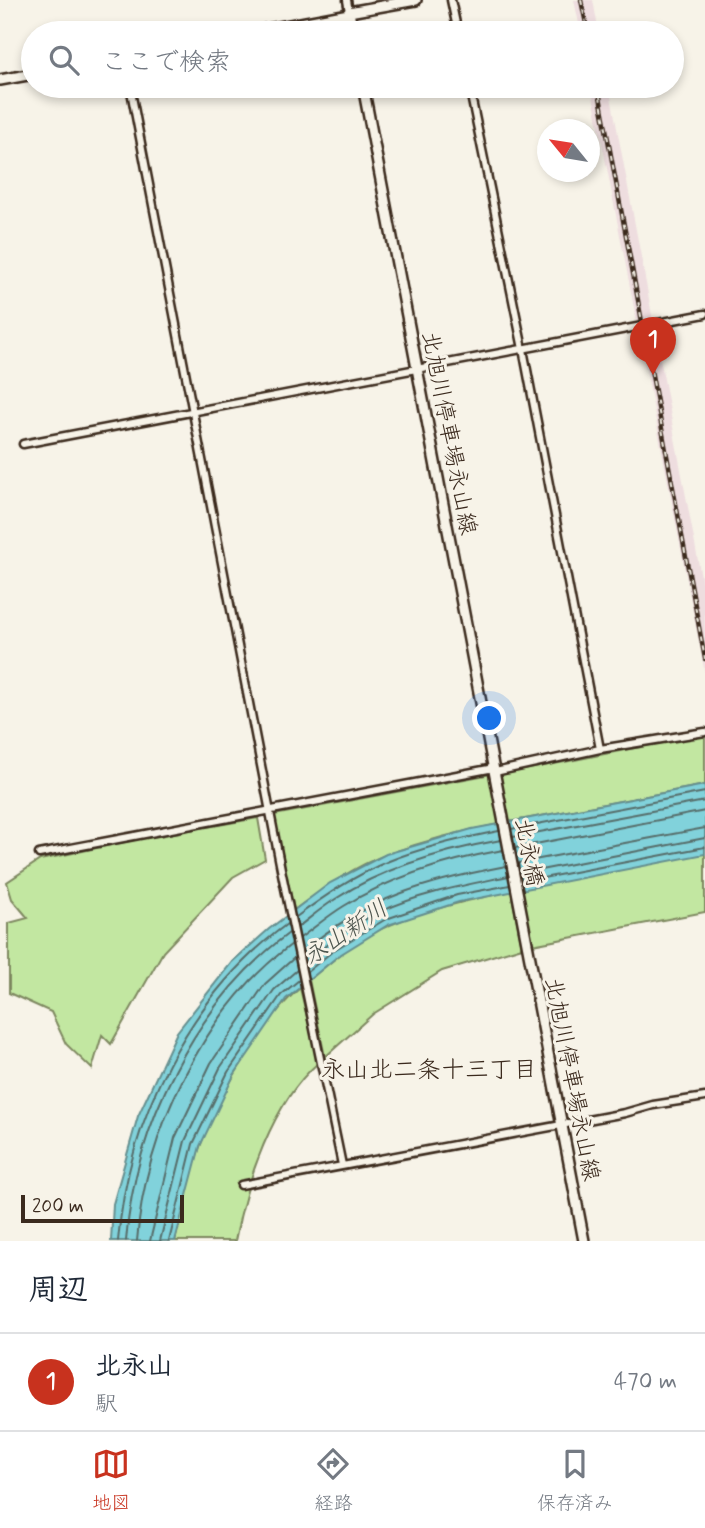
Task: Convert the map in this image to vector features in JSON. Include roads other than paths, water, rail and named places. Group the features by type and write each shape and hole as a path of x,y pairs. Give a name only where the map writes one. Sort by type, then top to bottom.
{"main road":[{"path":"308,21 416,0"},
{"path":"349,13 351,21"},
{"path":"0,80 21,76"},
{"name":"北旭川停車場永山線","path":"365,98 498,787"},
{"name":"北永橋","path":"498,787 524,925"},
{"name":"北旭川停車場永山線","path":"524,925 584,1241"}],"street":[{"path":"346,0 349,13"},
{"path":"451,0 455,21"},
{"path":"132,98 281,869 342,1165"},
{"path":"471,98 600,749"},
{"path":"23,444 705,314"},
{"path":"39,854 600,749 705,732"},
{"path":"240,1185 705,1097"}],"water":[{"name":"永山新川","path":"705,785 705,854 459,902 388,925 338,956 286,999 234,1075 200,1146 175,1241 111,1241 113,1204 138,1116 177,1032 232,962 269,929 330,883 386,854 472,829"}],"railway":[{"path":"581,0 585,21"},
{"path":"600,98 705,659"}],"place":[{"name":"北永山","path":"653,375"}],"district":[{"name":"永山北二条十三丁目","path":"429,1069"}]}
